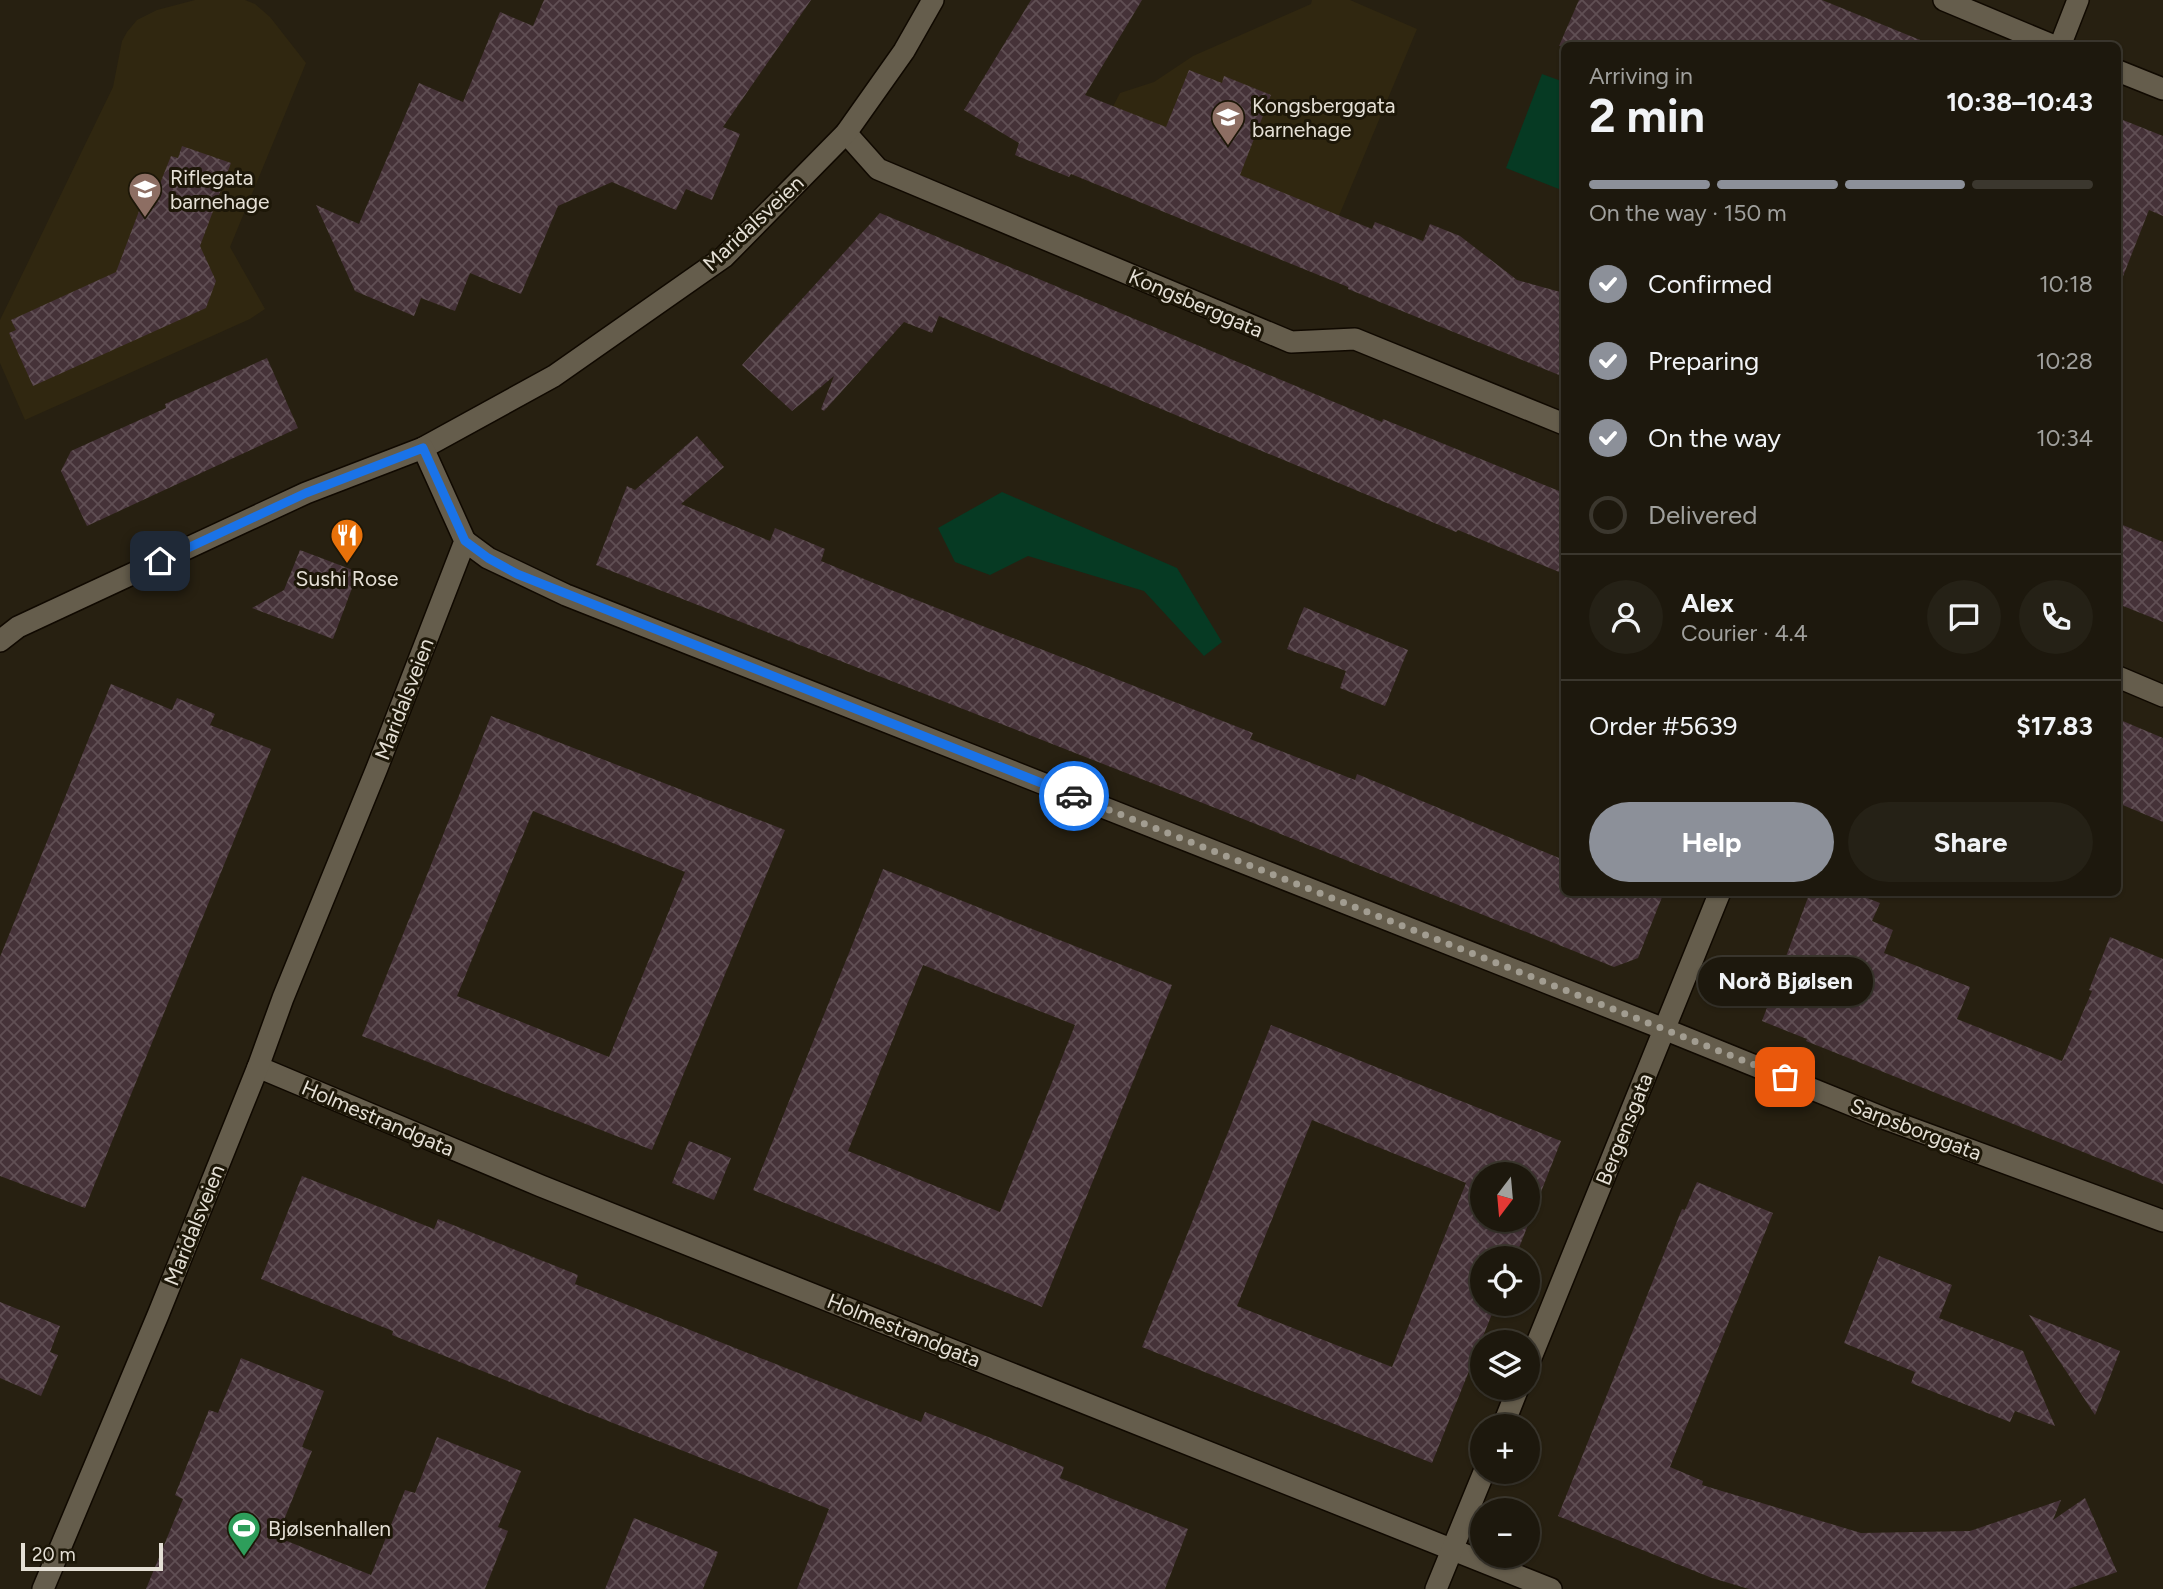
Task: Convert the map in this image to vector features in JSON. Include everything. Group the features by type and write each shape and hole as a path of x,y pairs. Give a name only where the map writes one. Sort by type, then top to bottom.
{"street":[{"name":"Maridalsveien","path":"0,640 29,621 306,493 423,448 554,376 723,257 846,133 904,51 933,0"},
{"path":"1944,0 2044,42"},
{"path":"2062,42 2078,0"},
{"path":"2121,72 2163,89"},
{"name":"Kongsberggata","path":"846,133 878,169 1291,342 1355,340 1561,423"},
{"path":"423,448 465,541"},
{"name":"Maridalsveien","path":"43,1589 258,1067 465,541"},
{"name":"Sarpsborggata","path":"465,541 508,569 566,595 1886,1119 2163,1221"},
{"path":"2121,678 2163,696"},
{"name":"Bergensgata","path":"1540,1335 1718,896"},
{"name":"Holmestrandgata","path":"258,1067 541,1186 1551,1589"},
{"path":"1436,1589 1479,1484"}],"shaded area":[{"name":"Riflegata barnehage","path":"195,0 245,0 255,4 270,17 306,63 230,247 265,309 250,319 25,420 0,363 0,320 113,87 122,41 127,32 137,20 157,10"},
{"name":"Kongsberggata barnehage","path":"1312,0 1350,0 1417,29 1315,273 1071,174 1120,93 1154,82 1193,56 1311,4"}],"green space":[{"path":"1542,74 1561,81 1561,190 1506,168"},
{"path":"1002,492 1177,568 1222,642 1204,656 1144,591 1028,556 990,575 955,562 938,528"}],"building":[{"path":"544,0 811,0 723,127 740,134 712,200 686,189 676,210 612,182 558,206 521,294 470,273 455,311 421,298 414,316 355,291 316,205 359,224 419,83 463,102 500,12 533,26"},
{"path":"1031,0 1142,0 1085,95 1166,127 1189,70 1222,83 1224,76 1271,95 1240,175 1372,229 1375,222 1423,241 1430,224 1460,236 1517,280 1561,292 1561,376 1071,174 1069,177 1015,155 1019,143 964,110"},
{"path":"1579,0 1822,0 1925,42 1561,42 1559,46"},
{"path":"2121,119 2163,136 2163,216 2149,210 2121,281"},
{"path":"182,146 231,163 200,246 216,281 206,308 33,386 9,333 16,330 11,320 116,272 150,182 159,186 171,156 178,158"},
{"path":"880,213 1382,422 1383,419 1561,492 1561,573 1458,530 1456,532 939,316 932,333 904,322 824,411 821,409 834,376 792,411 742,365"},
{"path":"267,358 298,428 87,526 61,471 71,451 166,408 165,404"},
{"path":"697,436 724,467 681,504 770,541 775,528 825,549 821,561 1253,733 1250,739 1355,780 1357,774 1561,859 1561,896 1662,896 1638,958 1614,967 596,565 627,486 635,490"},
{"path":"2121,524 2163,542 2163,622 2121,605"},
{"path":"300,550 358,572 333,639 252,608 284,590"},
{"path":"1304,607 1408,650 1385,706 1340,688 1346,671 1287,649"},
{"path":"111,684 172,710 177,698 215,714 210,725 271,749 85,1208 0,1176 0,957"},
{"path":"491,716 785,830 652,1150 362,1036","holes":["533,811 685,872 609,1057 457,996"]},
{"path":"2121,720 2163,738 2163,822 2121,804"},
{"path":"883,869 1172,985 1042,1307 753,1190","holes":["923,965 1075,1025 1000,1212 848,1151"]},
{"path":"1809,896 1862,896 1880,903 1872,921 1893,930 1884,953 1970,987 1957,1019 2062,1061 2092,991 2089,990 2110,937 2163,959 2163,1184 1806,1041 1807,1039 1762,1021"},
{"path":"1271,1025 1561,1141 1540,1194 1540,1162 1470,1162 1470,1232 1525,1232 1520,1246 1470,1246 1470,1316 1491,1316 1486,1330 1470,1330 1470,1369 1432,1463 1142,1347","holes":["1312,1120 1466,1183 1392,1367 1237,1306"]},
{"path":"689,1141 731,1158 714,1200 672,1183"},
{"path":"302,1176 434,1229 438,1219 578,1275 575,1284 921,1422 925,1412 1064,1467 1060,1478 1188,1529 1165,1589 797,1589 829,1509 392,1335 393,1331 261,1279"},
{"path":"1697,1182 1773,1213 1670,1467 1703,1481 1702,1485 1861,1533 1970,1531 2061,1500 2053,1520 2085,1498 2117,1572 2068,1589 1749,1589 1712,1578 1558,1516 1682,1209 1685,1210"},
{"path":"1879,1256 1952,1285 1939,1318 2023,1351 2055,1426 2015,1411 2010,1422 1911,1383 1915,1372 1844,1343"},
{"path":"0,1302 60,1326 50,1352 58,1355 41,1396 0,1378"},
{"path":"2029,1315 2120,1351 2095,1415"},
{"path":"241,1358 324,1391 302,1447 312,1451 277,1537 371,1575 405,1490 415,1493 437,1437 521,1471 498,1527 508,1531 485,1589 146,1589 183,1499 175,1495 209,1410 218,1413"},
{"path":"634,1518 718,1552 703,1589 605,1589"}],"way so far":[{"path":"1074,796 1785,1077"}],"place":[{"name":"Kongsberggata barnehage","path":"1228,147"},
{"name":"Riflegata barnehage","path":"145,219"},
{"name":"Sushi Rose","path":"347,565"},
{"name":"Norð Bjølsen","path":"1785,1077"},
{"name":"Bjølsenhallen","path":"244,1558"}],"route":[{"path":"160,561 306,493 423,448 465,541 517,574 1074,796"}]}
